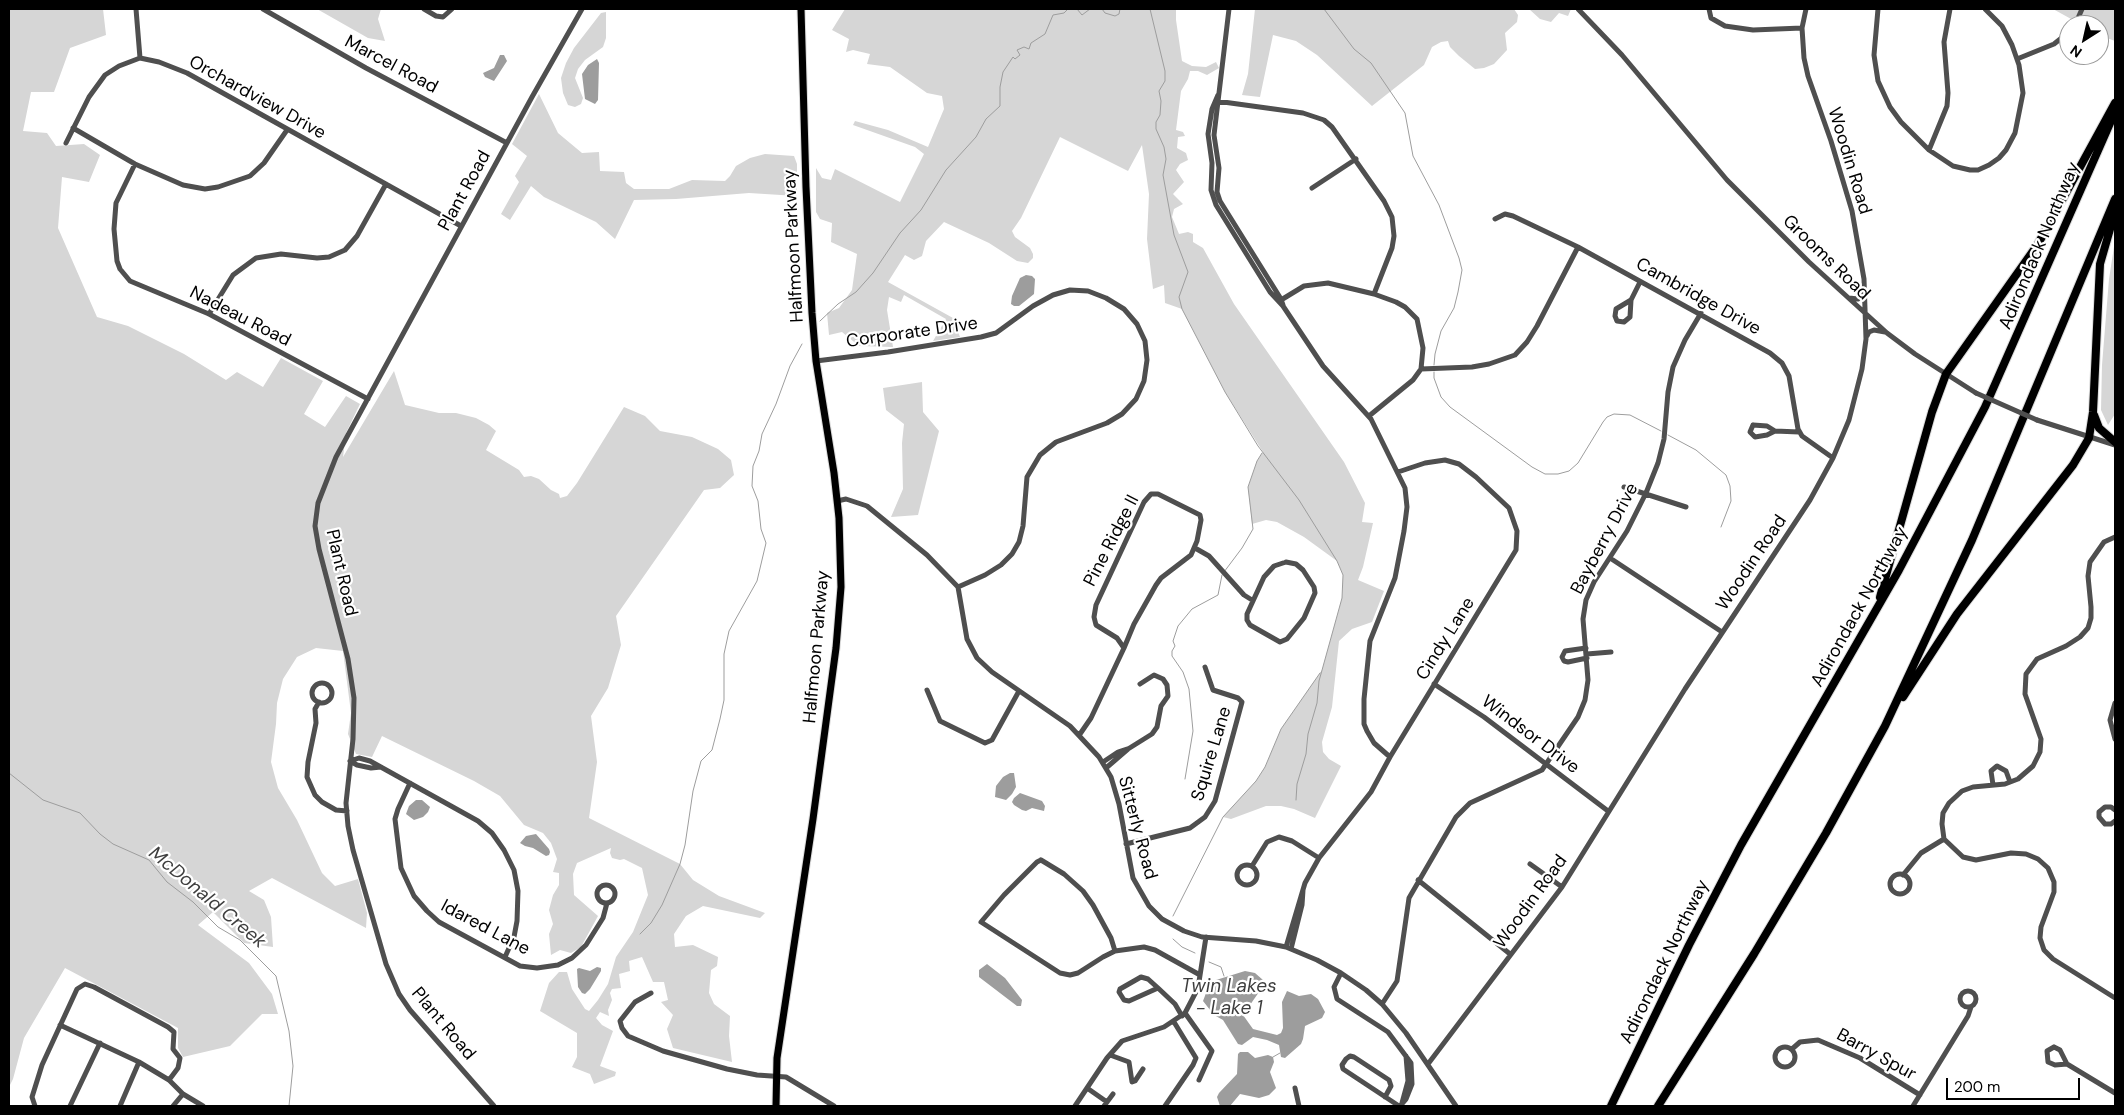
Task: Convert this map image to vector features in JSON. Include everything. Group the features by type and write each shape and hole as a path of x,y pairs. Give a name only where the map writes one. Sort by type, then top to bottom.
{"highway":[{"path":"1875,612 1890,566 1932,412 1946,374 2038,244 2115,103"},
{"name":"Adirondack Northway","path":"1611,1106 1689,945 1741,845 1875,612 1949,478 1985,407 2115,112"},
{"path":"1658,1106 1754,954 1826,833 1885,726 1972,540 2115,199"},
{"path":"1885,726 1957,614 2073,465 2089,438 2093,412 2100,264 2115,212"},
{"path":"2093,412 2099,428 2115,444"}],"main road":[{"name":"Halfmoon Parkway","path":"776,1106 776,1076 836,648 841,587 837,501 816,361 808,263 801,9"}],"street":[{"path":"66,143 89,96 100,80 119,66 140,58 136,9"},
{"name":"Marcel Road","path":"263,9 366,68 507,143"},
{"path":"424,9 436,16 443,17 452,9"},
{"name":"Plant Road","path":"494,1106 410,1010 396,987 386,964 353,850 347,811 354,698 348,659 319,549 315,526 318,503 326,478 336,457 461,226 582,9"},
{"path":"1228,9 1217,101 1211,190 1248,253 1332,378 1369,416 1398,472 1407,496 1404,531 1395,578 1370,641 1364,708 1364,724 1370,737 1390,757"},
{"name":"Grooms Road","path":"1578,9 1622,55 1727,180 1847,298 1887,333 1976,393 2037,420 2089,438 2115,444"},
{"path":"1709,9 1712,18 1725,26 1753,30 1802,28"},
{"name":"Woodin Road","path":"1428,1064 1562,887 1722,632 1795,524 1833,458 1854,404 1866,339 1867,315 1862,262 1852,211 1831,141 1808,76 1804,58 1802,28 1806,9"},
{"path":"1878,9 1874,55 1880,88 1890,107 1929,150 1954,166 1970,170 1978,170 1999,158 2015,133 2023,93 2017,59 2012,45 2002,26 1985,9"},
{"path":"1929,150 1947,106 1944,42 1950,9"},
{"path":"2017,59 2054,44 2059,40"},
{"name":"Orchardview Drive","path":"140,58 159,62 187,74 461,226"},
{"path":"1217,101 1303,113 1318,118 1332,127 1356,159 1388,208 1394,226 1392,248 1374,294"},
{"path":"73,128 135,164 183,185 205,189 218,187 250,176 258,170 287,130"},
{"path":"1312,188 1356,159"},
{"name":"Nadeau Road","path":"135,164 116,203 114,229 115,247 120,269 130,281 209,314 368,399"},
{"path":"209,314 234,275 256,258 281,254 317,258 329,257 345,250 357,236 386,184"},
{"name":"Cambridge Drive","path":"1495,219 1505,214 1513,216 1578,247 1770,352 1782,363 1789,376 1799,432"},
{"path":"1421,369 1472,367 1489,364 1515,355 1527,342 1537,326 1578,247"},
{"path":"1631,300 1616,309 1614,316 1617,321 1624,322 1630,317 1631,300 1640,282"},
{"path":"1280,300 1304,286 1328,283 1374,294 1405,307 1417,319 1423,348 1421,369 1413,380 1369,416"},
{"name":"Corporate Drive","path":"816,361 981,338 996,333 1033,306 1053,295 1070,290 1088,291 1106,298 1124,309 1137,324 1145,341 1147,360 1144,381 1136,399 1122,414 1108,423 1056,442 1040,455 1027,477 1023,526 1019,542 1012,554 1001,565 987,574 958,587"},
{"path":"1847,298 1858,299 1863,296 1865,290"},
{"name":"Bayberry Drive","path":"1382,1004 1397,982 1407,906 1418,880 1456,817 1470,803 1535,773 1546,765 1578,717 1585,700 1588,680 1583,619 1586,600 1594,582 1635,517 1646,493 1658,463 1664,439 1668,392 1674,367 1685,340 1701,313"},
{"path":"1866,339 1869,332 1874,330 1887,333"},
{"path":"1775,430 1799,432 1807,441 1833,458"},
{"name":"Cindy Lane","path":"1289,948 1303,887 1320,858 1371,792 1390,757 1512,558 1518,542 1518,531 1509,508 1476,476 1459,464 1445,460 1425,463 1398,472"},
{"path":"1624,487 1686,507"},
{"name":"Pine Ridge II","path":"1124,648 1117,638 1096,625 1095,611 1097,601 1148,496 1158,494 1200,515 1201,520 1195,548"},
{"path":"837,501 846,499 867,506 926,554 958,587"},
{"path":"2115,537 2104,542 2090,562 2088,576 2091,613 2088,628 2080,637 2066,646 2037,660 2026,674 2025,694 2040,733 2041,746 2033,766 2018,779 2010,782 1993,786 1974,787 1962,791 1949,803 1943,813 1942,824 1944,839 1963,857 1976,860 2012,853 2026,854 2038,859 2048,868 2054,882 2054,892 2041,927 2040,938 2044,950 2048,955 2070,970 2115,998"},
{"path":"1080,734 1090,718 1134,624 1161,578 1191,555 1195,548 1209,556 1244,595 1252,600"},
{"path":"1610,558 1722,632"},
{"path":"1286,562 1296,564 1303,570 1315,591 1304,618 1283,642 1273,640 1248,623 1247,614 1252,600 1259,584 1269,570 1286,562"},
{"name":"Sitterly Road","path":"958,587 964,625 971,648 985,666 1080,734 1103,762 1119,804 1133,878 1149,906 1170,924 1190,934 1256,941 1289,948 1341,973 1366,990 1382,1004 1428,1064 1456,1106"},
{"path":"1587,653 1611,652"},
{"name":"Squire Lane","path":"1126,844 1190,828 1205,817 1210,810 1222,781 1242,704 1238,698 1217,693 1210,685 1205,667"},
{"path":"1106,768 1128,749 1155,731 1161,706 1168,696 1167,685 1160,676 1151,676 1140,684"},
{"name":"Windsor Drive","path":"1434,684 1484,717 1608,811"},
{"path":"927,690 940,721 985,743 992,740 1019,691"},
{"path":"319,702 315,709 315,728 307,777 315,795 322,802 336,810 347,811"},
{"path":"2115,703 2110,720 2115,739"},
{"path":"1103,762 1128,749"},
{"path":"350,761 357,765 371,768 381,767 478,821 492,833 504,850 514,870 518,892 516,929 505,957"},
{"path":"1993,786 1991,772 1997,766 2006,771 2010,782"},
{"name":"Idared Lane","path":"410,783 395,819 402,868 414,896 438,922 520,966 537,968 558,965 572,958 586,945 603,918 607,904"},
{"path":"2115,810 2111,807 2103,808 2099,817 2105,824 2115,821"},
{"path":"1252,866 1267,842 1278,837 1292,841 1320,858"},
{"path":"1904,875 1921,853 1944,839"},
{"path":"1115,951 1112,938 1103,921 1083,891 1064,874 1041,860 1004,895 981,922 1065,975 1078,973 1115,951 1144,947 1155,950 1200,975"},
{"path":"1530,864 1562,887"},
{"path":"1243,866 1252,866 1258,875 1255,882 1249,886 1242,884 1238,880 1238,870 1243,866"},
{"path":"1896,875 1904,875 1909,880 1909,888 1904,893 1895,893 1890,887 1891,879 1896,875"},
{"path":"1418,880 1510,954"},
{"path":"1075,1106 1110,1055 1127,1039 1174,1022 1184,1015 1198,988 1206,937"},
{"path":"1341,973 1334,987 1337,999 1381,1026 1388,1032 1406,1056 1408,1081 1400,1105 1385,1097 1343,1069 1342,1066 1346,1059 1350,1056 1354,1057 1389,1080 1391,1086 1385,1097"},
{"path":"1158,988 1127,1001 1123,999 1120,992 1121,988 1141,977 1148,979 1158,988 1175,1004 1212,1051 1198,1080"},
{"path":"35,1106 32,1101 35,1085 77,989 85,984 94,987 174,1032 174,1049 180,1058 178,1068 169,1080"},
{"path":"651,993 634,1002 620,1021 622,1028 628,1036 686,1058 728,1069 757,1075 786,1077 834,1106"},
{"path":"1913,1106 1971,1008"},
{"path":"1165,1106 1196,1058 1174,1022"},
{"path":"60,1025 139,1062 169,1080 183,1094 204,1106"},
{"name":"Barry Spur","path":"1792,1050 1800,1042 1818,1040 1860,1058 1920,1095"},
{"path":"70,1106 100,1043"},
{"name":"Barry Spur","path":"1781,1048 1792,1050 1795,1057 1793,1064 1786,1068 1780,1067 1775,1061 1776,1053 1781,1048"},
{"path":"1110,1055 1129,1062 1132,1082 1135,1081 1143,1068"},
{"path":"120,1106 139,1062"},
{"path":"2067,1064 2115,1093"},
{"path":"1086,1088 1106,1104 1113,1094"},
{"path":"1295,1088 1299,1106"},
{"path":"173,1106 183,1094"}],"shaded area":[{"path":"9,9 103,9 106,35 70,48 54,92 31,92 23,131 47,133 56,146 84,144 100,155 89,182 62,177 58,228 97,317 128,326 184,354 226,380 237,372 263,387 281,358 323,381 304,414 325,427 346,396 360,404 346,433 343,457 394,371 405,405 439,413 456,413 476,418 489,425 496,431 486,450 519,470 524,477 531,476 539,479 551,490 559,494 560,498 567,496 577,483 624,407 645,416 660,431 692,437 718,449 731,460 734,475 720,488 704,490 616,616 621,645 608,688 591,716 597,762 589,818 680,864 693,880 719,896 765,913 760,918 703,906 686,916 674,934 675,947 693,945 718,957 717,966 711,970 709,993 714,1004 730,1016 729,1036 732,1062 673,1048 667,1029 673,1015 661,1002 668,1000 664,982 653,982 642,957 629,961 630,971 619,974 621,988 612,989 610,993 612,1000 608,1010 609,1016 600,1012 596,1018 602,1025 613,1031 600,1066 616,1072 615,1076 594,1084 590,1074 572,1067 577,1057 577,1033 540,1011 549,983 559,972 567,972 572,989 585,1009 589,1011 598,1000 608,984 616,957 633,932 648,895 642,868 624,859 612,858 611,848 577,863 573,874 574,895 598,916 581,947 571,953 560,950 551,955 549,934 553,924 549,910 553,895 559,885 559,873 553,872 557,859 551,843 543,833 524,825 500,796 474,781 382,736 372,757 356,754 348,734 351,713 343,651 316,648 297,657 283,679 277,703 271,762 278,788 297,820 322,873 335,886 358,879 367,913 366,928 272,878 249,891 264,900 271,917 273,947 244,943 213,912 198,925 249,963 272,994 278,1014 262,1014 230,1046 183,1057 178,1048 178,1028 65,968 24,1038 9,1087"},
{"path":"317,9 381,9 378,19 385,41 368,38"},
{"path":"845,9 1176,9 1182,61 1192,66 1206,67 1216,62 1219,68 1207,75 1198,71 1190,71 1181,91 1176,130 1183,132 1185,136 1178,137 1177,148 1186,153 1188,160 1180,164 1176,170 1184,182 1173,194 1183,204 1174,209 1172,217 1179,234 1188,232 1193,234 1193,242 1203,248 1234,304 1344,462 1365,503 1362,522 1373,523 1363,567 1358,580 1384,591 1372,622 1352,629 1339,641 1332,707 1322,742 1323,752 1329,759 1341,766 1315,818 1281,806 1266,806 1231,819 1223,817 1256,781 1265,767 1281,729 1322,670 1342,598 1343,575 1337,561 1304,537 1277,522 1266,520 1252,524 1248,487 1257,461 1263,452 1225,392 1182,309 1165,303 1164,285 1153,289 1147,239 1149,194 1142,145 1128,171 1060,137 1021,218 1012,231 1015,237 1030,248 1033,254 1033,258 1028,263 1017,261 989,243 944,222 926,241 922,256 914,260 905,255 888,282 953,318 960,337 933,341 946,319 904,295 901,302 889,297 887,310 893,347 859,346 842,332 829,335 827,313 839,308 852,290 857,254 831,242 832,223 820,219 816,212 816,168 822,178 831,180 835,169 900,202 924,154 915,147 853,125 855,121 888,130 928,147 944,109 942,96 927,93 890,67 867,64 870,54 853,50 846,52 849,39 832,30"},
{"path":"1255,9 1514,9 1518,15 1517,22 1505,33 1507,50 1494,64 1475,69 1450,47 1448,41 1441,42 1432,47 1424,65 1372,106 1317,55 1296,41 1273,35 1260,97 1242,95 1248,74"},
{"path":"1529,9 1571,9 1568,16 1559,13 1551,22 1540,19"},
{"path":"2053,9 2115,9 2115,41 2109,39 2109,15 2064,15"},
{"path":"606,12 606,38 603,47 585,60 578,69 575,78 583,98 581,104 575,107 568,105 563,93 561,78 566,63 574,48 601,13"},
{"path":"539,94 558,133 582,153 599,152 600,171 624,172 626,183 634,189 669,189 692,180 725,181 736,166 750,158 765,154 794,156 797,164 797,196 749,193 676,199 634,200 615,239 596,222 544,197 531,186 510,220 501,214 519,182 515,176 527,156 512,144"},
{"path":"2115,240 2115,414 2108,425 2101,410 2102,365 2109,279"},
{"path":"922,382 923,412 939,431 918,515 891,517 903,489 902,443 904,424 886,410 883,388"}],"water":[{"path":"500,55 504,55 507,61 494,81 485,77 483,73 494,68"},
{"path":"597,59 599,63 598,100 595,104 585,99 582,74 588,65"},
{"path":"1026,275 1032,276 1035,279 1034,294 1019,306 1014,306 1011,304 1012,296 1020,278"},
{"path":"1014,773 1016,787 1012,794 1006,800 995,797 996,786 1003,777"},
{"path":"1020,793 1042,801 1045,806 1044,811 1032,808 1026,811 1014,805 1012,802 1014,798"},
{"path":"416,800 422,800 430,807 423,817 414,820 406,814 409,806"},
{"path":"536,834 549,849 549,855 546,856 520,843 526,836"},
{"path":"987,964 1005,978 1022,1000 1021,1006 1017,1006 979,977 979,970"},
{"path":"597,967 601,968 601,971 590,989 585,994 582,993 578,987 577,969 590,971"},
{"name":"Twin Lakes - Lake 1","path":"1245,971 1255,973 1263,980 1259,992 1243,1015 1253,1029 1277,1035 1281,1033 1283,1028 1282,1002 1287,991 1299,996 1311,994 1318,999 1325,1012 1322,1018 1305,1026 1301,1044 1285,1058 1281,1057 1279,1045 1267,1040 1253,1037 1242,1045 1238,1044 1223,1020 1214,1015 1203,1001 1208,988 1216,980"},
{"path":"1240,1052 1248,1052 1255,1058 1268,1055 1273,1057 1274,1062 1270,1072 1276,1088 1269,1095 1259,1098 1240,1094 1230,1106 1220,1106 1217,1097 1237,1074 1238,1054"}],"waterway":[{"path":"820,321 838,304 856,292 873,273 900,233 921,210 946,170 976,137 986,119 1000,106 1000,87 1003,72 1013,57 1015,59 1020,55 1017,50 1024,47 1029,49 1031,43 1045,34 1053,15 1064,13 1068,9"},
{"path":"1077,9 1082,15 1090,9"},
{"path":"1102,9 1105,13 1115,16 1119,14 1120,9"},
{"path":"1150,9 1165,71 1165,81 1159,91 1161,101 1160,115 1156,122 1156,129 1164,147 1166,159 1163,175 1174,235 1188,272 1179,297 1182,309 1225,392 1258,446 1299,500 1337,561 1343,575 1342,598 1319,681 1317,703 1308,734 1306,754 1297,784 1296,800"},
{"path":"1324,9 1354,49 1371,63 1405,113 1413,156 1439,205 1459,258 1462,270 1458,292 1454,308 1441,331 1434,365"},
{"path":"640,934 651,923 662,905 680,864 685,845 693,791 701,761 712,750 724,700 724,654 729,631 757,581 766,543 761,529 758,501 752,486 753,466 759,451 762,434 776,404 790,366 802,344"},
{"path":"1434,372 1434,378 1441,397 1450,407 1532,467 1545,474 1558,474 1569,471 1578,463 1603,422 1607,417 1614,414 1630,415 1661,431"},
{"path":"1668,435 1696,450 1726,475 1730,486 1731,501 1721,527"},
{"path":"1224,572 1242,548 1253,529 1248,487 1257,461 1262,453"},
{"path":"1185,779 1193,731 1189,689 1183,672 1172,656 1175,646 1173,641 1178,626 1192,609 1218,595 1222,575"},
{"path":"1173,916 1223,817 1256,781 1265,767 1281,729 1320,673"},
{"name":"McDonald Creek","path":"9,773 43,800 80,813 100,834 113,844 149,860 167,882 193,902 218,927 240,940 276,976 289,1031 293,1066 289,1106"},
{"path":"1173,939 1182,947 1195,953"},
{"path":"1209,962 1221,967 1224,976"},
{"path":"1273,1057 1280,1053"}]}
